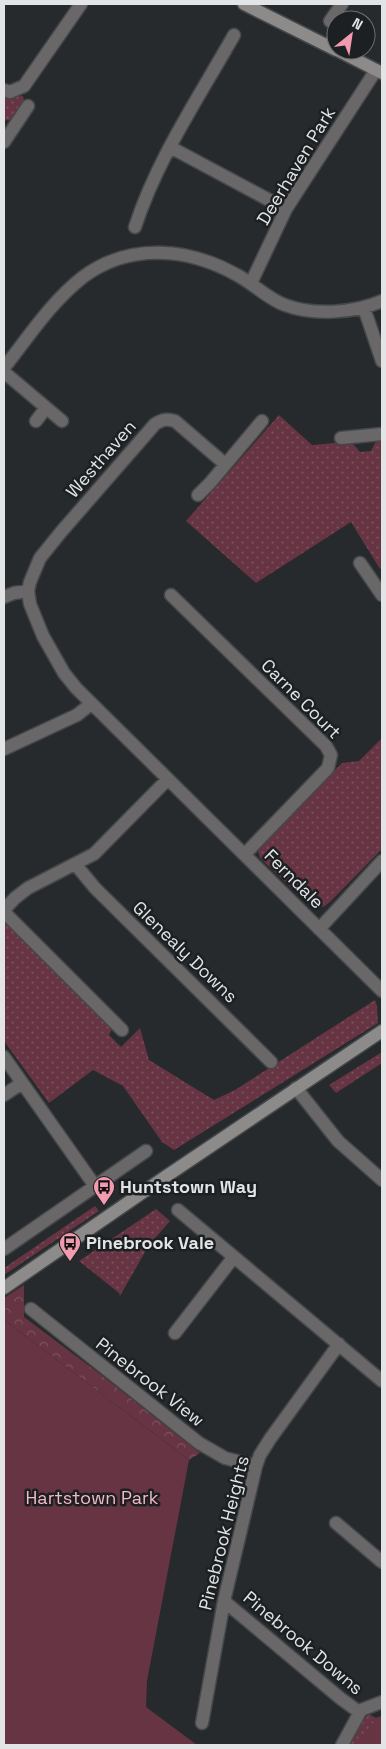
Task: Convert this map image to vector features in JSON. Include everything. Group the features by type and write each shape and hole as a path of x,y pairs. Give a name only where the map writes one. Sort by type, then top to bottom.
{"street":[{"path":"4,90 10,92 24,86 81,4"},
{"path":"244,4 326,45"},
{"path":"135,227 142,205 170,147 234,35"},
{"path":"356,60 379,71"},
{"name":"Deerhaven Park","path":"251,283 286,209 379,71"},
{"path":"4,142 28,106"},
{"path":"170,147 286,209"},
{"path":"4,368 58,298 84,276 100,266 116,260 151,252 189,255 208,261 251,283 272,299 298,309 322,311 364,308 382,301"},
{"path":"364,308 382,361"},
{"path":"4,372 62,421"},
{"path":"36,420 46,408"},
{"name":"Westhaven","path":"28,591 34,571 45,552 156,424 162,420 175,421 225,464"},
{"path":"198,495 262,421"},
{"path":"341,438 382,434"},
{"path":"360,562 382,596"},
{"path":"4,597 28,591 30,604 43,636 64,673 91,704 245,854"},
{"name":"Carne Court","path":"172,595 326,746 331,755 331,762 328,768 245,854"},
{"path":"4,749 77,715 91,704"},
{"path":"122,1030 4,911 15,898 28,888 94,854 168,779"},
{"name":"Ferndale","path":"245,854 382,991"},
{"path":"319,929 382,861"},
{"name":"Glenealy Downs","path":"76,864 95,888 271,1062"},
{"path":"4,1288 382,1031"},
{"path":"4,1057 95,1186"},
{"path":"4,1095 22,1083"},
{"path":"296,1088 338,1141 382,1180"},
{"path":"4,1249 146,1151"},
{"path":"178,1210 382,1381"},
{"path":"175,1333 234,1258"},
{"name":"Pinebrook View","path":"31,1309 199,1443 225,1458 256,1466"},
{"name":"Pinebrook Heights","path":"202,1723 224,1601 256,1466 260,1455 270,1439 338,1344"},
{"path":"336,1523 382,1562"},
{"name":"Pinebrook Downs","path":"224,1601 359,1712"},
{"path":"342,1745 359,1712 363,1708 382,1702"}],"green space":[{"path":"23,96 25,105 19,114 11,120 4,120 4,97"},
{"path":"279,415 312,445 348,442 354,445 360,452 371,451 375,443 382,439 382,567 380,569 351,522 256,583 186,521"},
{"path":"382,738 382,849 331,901 325,906 315,909 260,858 258,851 342,763 359,761"},
{"path":"4,921 111,1025 112,1029 109,1035 121,1047 140,1028 149,1060 214,1100 235,1090 375,1000 378,1023 174,1150 162,1142 123,1086 93,1070 49,1103 4,1041"},
{"path":"382,1052 382,1063 336,1093 329,1085"},
{"path":"95,1206 99,1211 4,1275 4,1268"},
{"path":"156,1209 170,1221 149,1245 120,1296 119,1293 79,1261"},
{"path":"24,1285 24,1317 200,1453 189,1460 4,1320 4,1298"},
{"name":"Hartstown Park","path":"4,1320 189,1460 147,1681 146,1707 197,1745 4,1745"},
{"path":"369,1714 376,1718 382,1716 382,1745 348,1745 358,1725"},
{"path":"382,1716 382,1745 360,1745 376,1718"}],"place":[{"name":"Huntstown Way","path":"104,1206"},
{"name":"Pinebrook Vale","path":"70,1262"}]}
